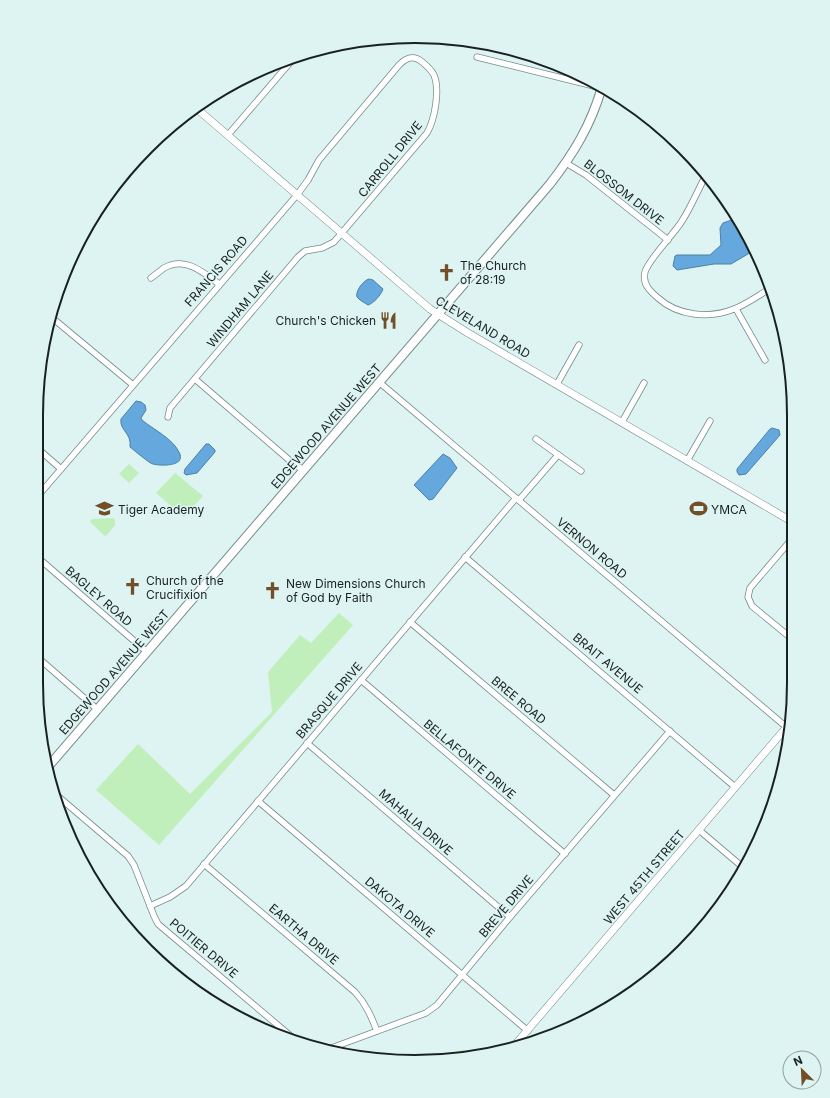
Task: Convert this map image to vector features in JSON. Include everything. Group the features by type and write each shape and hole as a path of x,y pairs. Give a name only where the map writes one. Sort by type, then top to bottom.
{"main road":[{"name":"EDGEWOOD AVENUE WEST","path":"52,763 550,184 582,138 600,93"}],"street":[{"path":"477,57 585,84"},
{"name":"FRANCIS ROAD","path":"43,489 297,195 308,180 319,160 399,65 408,58"},
{"name":"CARROLL DRIVE","path":"342,233 427,133 431,126 435,108 434,76 428,67 418,59 408,58"},
{"path":"228,135 287,66"},
{"name":"CLEVELAND ROAD","path":"200,112 437,314 787,519"},
{"name":"BLOSSOM DRIVE","path":"566,163 586,175 668,240"},
{"path":"703,181 682,220 648,265 644,278 649,290 661,301 682,311 700,315 721,314 736,309 766,291"},
{"name":"WINDHAM LANE","path":"168,417 170,408 298,258 305,251 330,245 342,233"},
{"path":"151,278 164,268 177,264 183,264 197,268 219,284"},
{"path":"736,309 764,360"},
{"path":"55,321 133,385"},
{"path":"557,384 579,345"},
{"path":"195,379 295,465 304,470"},
{"name":"VERNON ROAD","path":"379,382 785,722"},
{"path":"622,422 644,383"},
{"path":"687,460 710,421"},
{"path":"536,439 581,471"},
{"path":"43,453 61,469"},
{"name":"BRASQUE DRIVE","path":"150,906 178,892 186,886 465,557 558,455"},
{"path":"787,545 750,588 748,597 752,606 787,635"},
{"name":"BRAIT AVENUE","path":"465,557 735,786"},
{"name":"BAGLEY ROAD","path":"43,562 147,652"},
{"name":"BREE ROAD","path":"410,622 614,795"},
{"path":"43,662 98,710"},
{"name":"BELLAFONTE DRIVE","path":"360,680 565,854"},
{"name":"BREVE DRIVE","path":"335,1046 432,1010 670,731"},
{"name":"WEST 45TH STREET","path":"520,1039 735,786 784,732"},
{"name":"MAHALIA DRIVE","path":"307,744 510,917"},
{"name":"POITIER DRIVE","path":"62,800 128,856 134,866 158,924 285,1031"},
{"name":"DAKOTA DRIVE","path":"258,801 528,1030"},
{"path":"699,830 740,864"},
{"name":"EARTHA DRIVE","path":"204,864 355,992 369,1010 377,1030"}],"green space":[{"path":"129,464 139,473 129,483 119,474"},
{"path":"175,473 203,496 184,517 156,493"},
{"path":"113,518 115,520 115,525 106,536 90,522 92,519"},
{"path":"339,613 353,625 159,845 96,790 138,744 190,794 272,712 268,672 300,635 311,643"},
{"path":"465,1049 463,1052 453,1053"}],"water":[{"path":"731,220 750,253 731,264 714,264 677,270 673,266 675,256 677,255 710,255 721,245 720,228 723,223"},
{"path":"369,279 373,280 383,289 381,294 368,305 357,297 357,292 360,286"},
{"path":"136,401 145,405 146,410 141,418 142,420 167,438 176,447 180,457 176,463 166,465 153,464 130,447 129,438 122,426 121,419"},
{"path":"772,428 779,430 780,435 746,474 739,475 737,469"},
{"path":"206,444 209,444 215,452 197,473 186,475 184,473 185,469"},
{"path":"443,454 450,458 457,468 433,499 429,500 414,485"}],"place":[{"name":"The Church of 28:19","path":"447,272"},
{"name":"Church's Chicken","path":"389,320"},
{"name":"Tiger Academy","path":"105,509"},
{"name":"YMCA","path":"698,509"},
{"name":"Church of the Crucifixion","path":"133,587"},
{"name":"New Dimensions Church of God by Faith","path":"273,590"}]}
